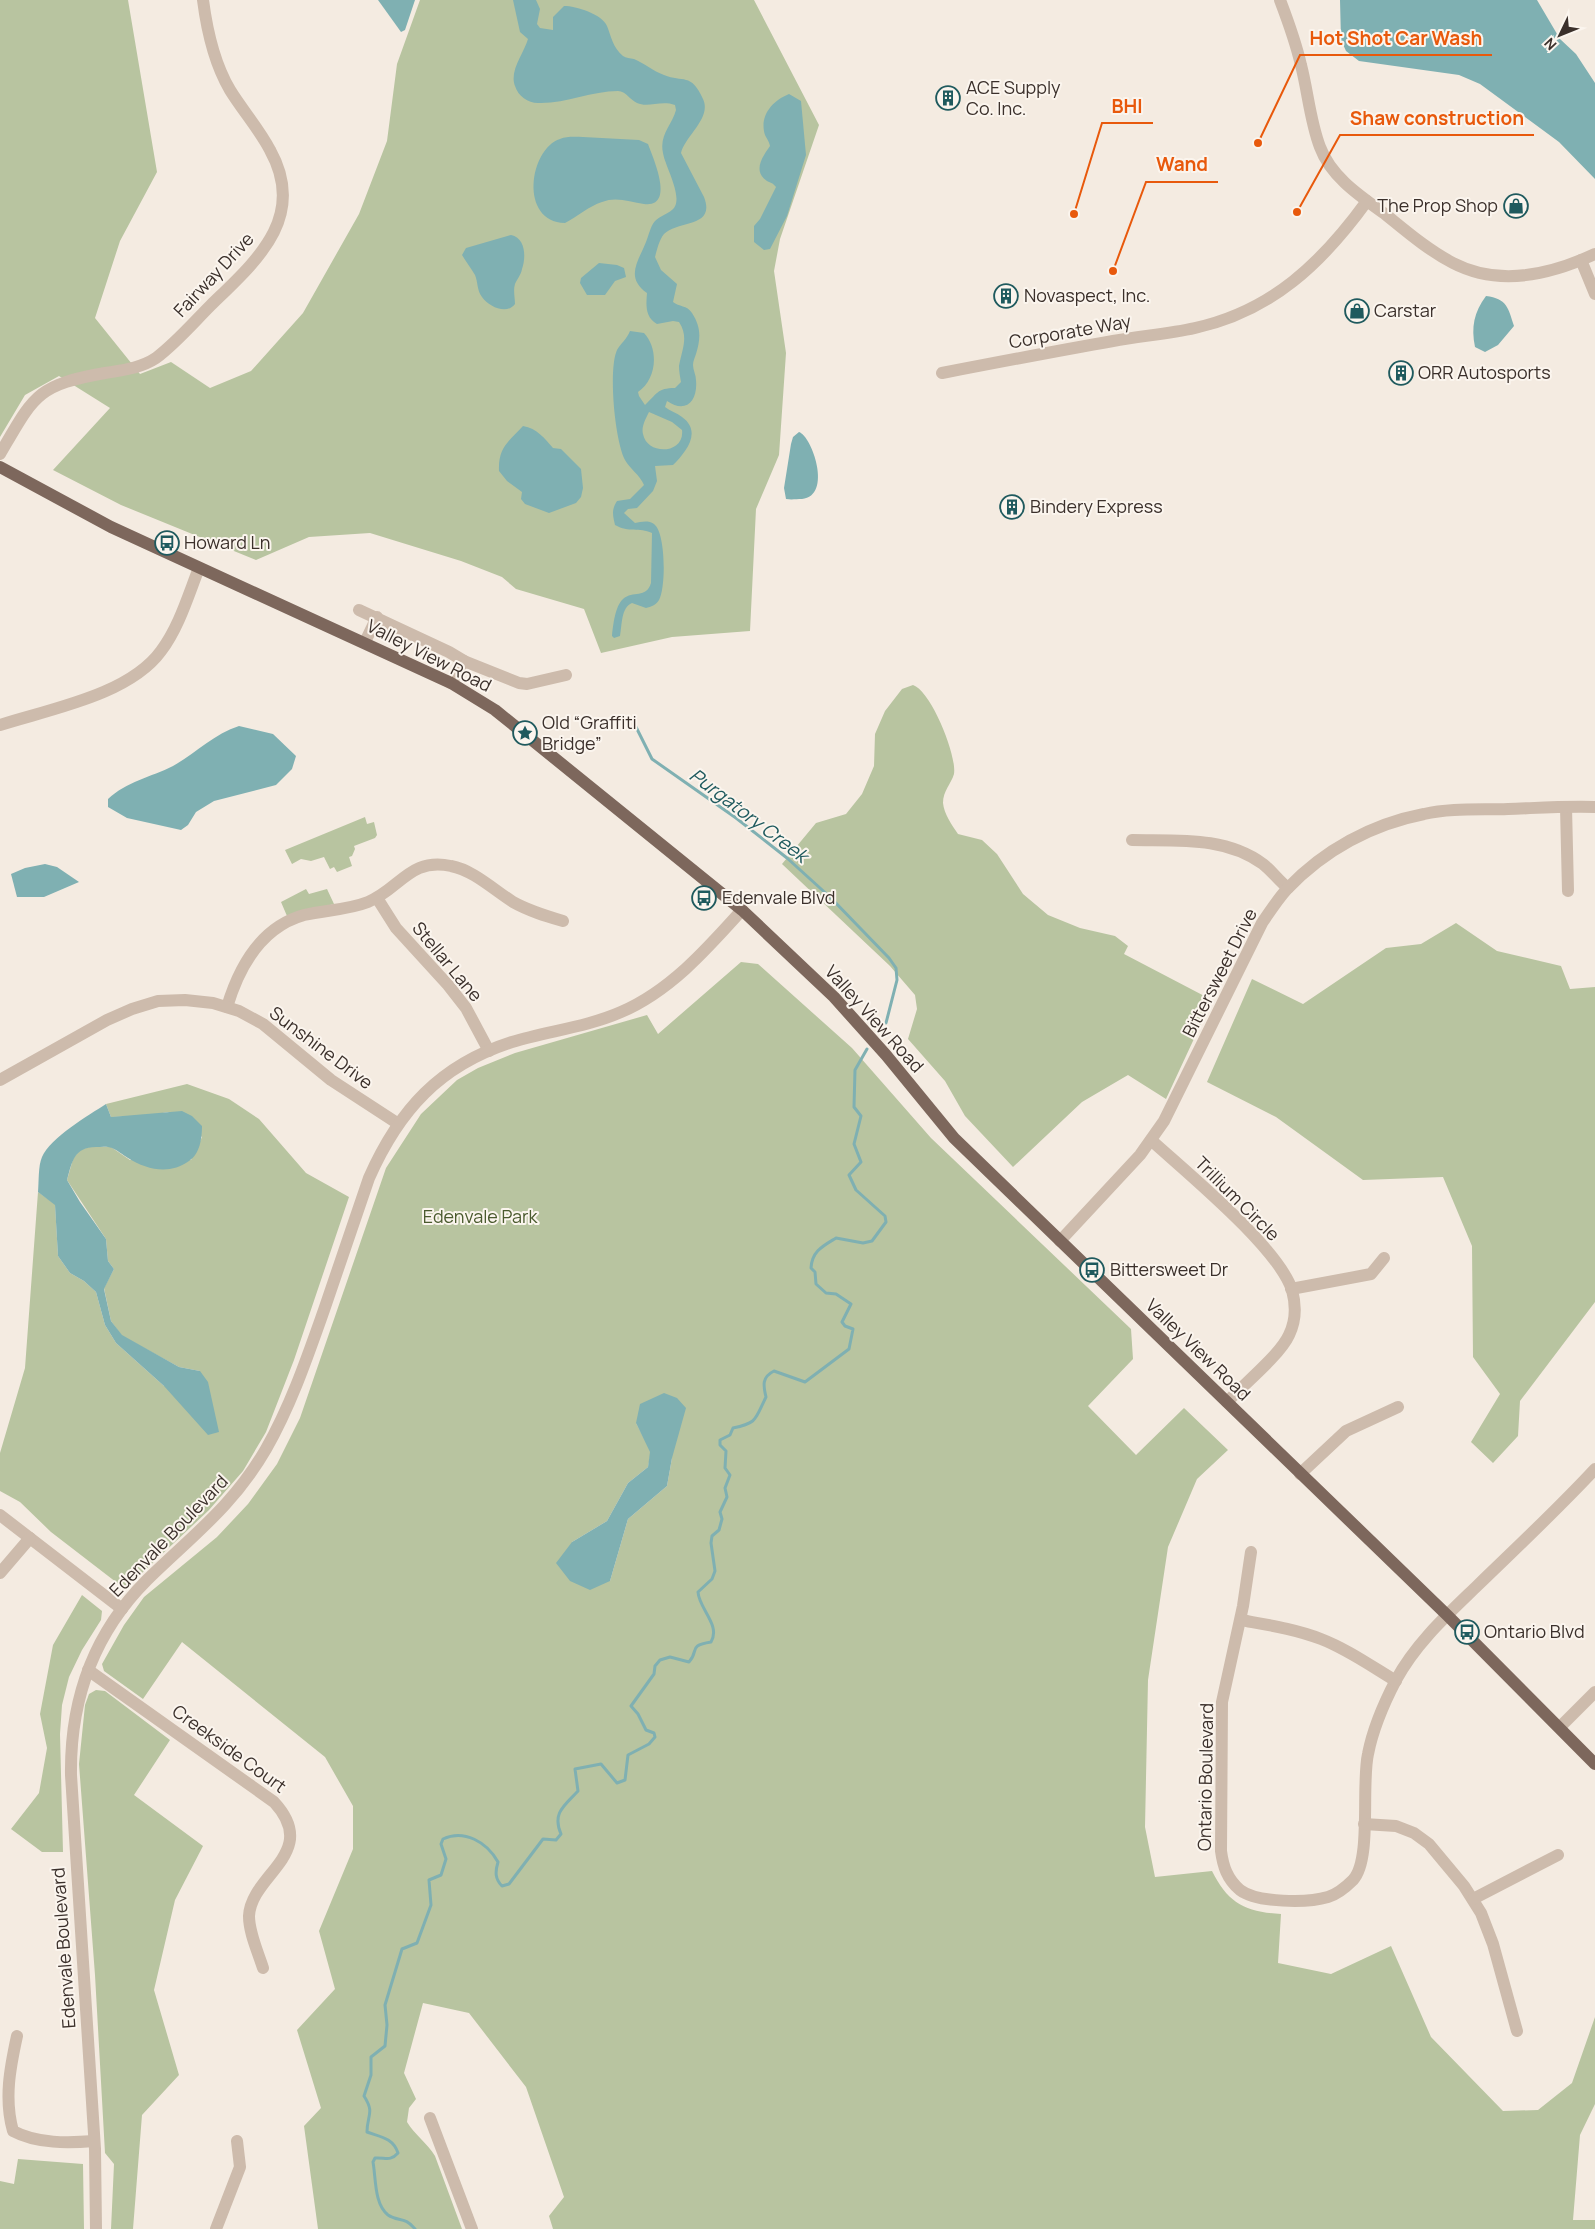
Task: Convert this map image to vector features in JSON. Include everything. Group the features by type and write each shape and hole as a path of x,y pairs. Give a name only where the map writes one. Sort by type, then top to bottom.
{"main road":[{"name":"Valley View Road","path":"0,468 111,527 451,683 503,716 742,910 834,997 886,1055 954,1138 1447,1615 1595,1764"}],"street":[{"name":"Fairway Drive","path":"0,454 24,413 40,395 64,381 131,369 156,358 254,262 270,241 281,207 280,173 271,151 229,88 216,59 207,27 203,0"},
{"path":"1280,0 1301,64 1320,147 1329,164 1343,181 1367,201 1434,252 1474,272 1499,276 1541,273 1595,254"},
{"name":"Corporate Way","path":"942,373 1114,340 1194,329 1247,310 1287,288 1306,272 1327,252 1367,201"},
{"path":"1581,260 1595,294"},
{"path":"0,725 103,692 125,682 144,670 161,652 173,632 199,568"},
{"path":"359,610 377,617 464,661 519,683 527,684 566,675"},
{"path":"364,642 377,617"},
{"path":"451,683 464,661"},
{"path":"1566,807 1568,891"},
{"name":"Bittersweet Drive","path":"1060,1241 1113,1187 1151,1140 1164,1121 1184,1084 1258,930 1288,888 1333,850 1362,834 1393,821 1426,813 1595,807"},
{"path":"1132,840 1198,841 1233,848 1264,865 1288,888"},
{"path":"226,1006 240,969 252,952 283,924 302,916 367,903 377,898 411,871 424,865 452,866 516,903 539,914 563,921"},
{"name":"Stellar Lane","path":"377,898 396,928 448,985 466,1008 490,1051"},
{"name":"Edenvale Boulevard","path":"96,2229 98,2219 94,2141 71,1766 73,1722 88,1670 106,1632 122,1609 147,1580 220,1513 245,1482 266,1449 300,1378 369,1178 382,1149 398,1123 424,1093 449,1072 490,1051 513,1042 599,1020 621,1012 654,995 699,955 742,910"},
{"name":"Sunshine Drive","path":"0,1080 132,1008 158,1002 186,1000 226,1006 263,1024 331,1080 398,1123"},
{"name":"Trillium Circle","path":"1151,1140 1257,1240 1279,1267 1291,1289 1295,1307 1294,1322 1289,1336 1280,1348 1227,1402"},
{"path":"1291,1289 1371,1274 1384,1258"},
{"path":"1300,1474 1346,1431 1398,1407"},
{"name":"Ontario Boulevard","path":"1252,1552 1241,1620 1222,1702 1220,1851 1223,1866 1230,1880 1241,1891 1254,1898 1270,1900 1329,1897 1343,1889 1355,1878 1361,1864 1365,1777 1368,1754 1378,1719 1411,1654 1447,1615 1595,1469"},
{"path":"0,1515 122,1609"},
{"path":"0,1573 30,1538"},
{"path":"1241,1620 1302,1632 1322,1639 1396,1681"},
{"name":"Creekside Court","path":"88,1670 274,1802 282,1811 288,1822 288,1846 283,1858 258,1892 249,1916 263,1968"},
{"path":"1560,1727 1595,1692"},
{"path":"1364,1824 1396,1826 1414,1833 1429,1844 1473,1899 1493,1944 1517,2031"},
{"path":"1473,1899 1558,1855"},
{"path":"17,2036 8,2093 9,2116 13,2131 41,2140 94,2141"},
{"path":"430,2118 472,2229"},
{"path":"216,2229 240,2168 237,2141"}],"green space":[{"path":"0,0 128,0 157,172 120,241 95,318 140,374 171,362 210,388 251,371 303,313 359,214 387,141 397,64 420,0 754,0 819,125 780,239 774,271 786,353 779,455 756,509 750,631 672,637 601,653 584,609 516,589 502,577 461,561 370,533 309,537 256,560 121,505 53,470 110,408 59,376 25,395 0,437"},
{"path":"913,685 920,690 935,711 947,739 954,765 954,774 944,795 943,803 947,815 958,834 982,840 997,854 1023,894 1048,915 1080,928 1115,936 1128,946 1124,954 1212,1000 1166,1099 1128,1075 1082,1102 1013,1167 965,1116 945,1081 908,1039 917,1009 915,995 890,966 782,864 816,823 846,814 862,794 874,766 875,734 885,711 902,689"},
{"path":"365,817 367,824 374,822 377,835 375,838 354,846 355,849 352,856 349,857 352,866 337,872 334,867 330,869 324,857 311,861 301,859 292,864 285,850"},
{"path":"306,889 309,894 327,889 334,904 287,916 281,902"},
{"path":"1456,923 1497,951 1561,966 1570,989 1595,987 1595,1302 1520,1401 1518,1436 1493,1463 1471,1442 1500,1394 1473,1357 1472,1246 1443,1177 1363,1180 1276,1117 1207,1082 1252,979 1303,1004 1386,948 1421,944"},
{"name":"Edenvale Park","path":"741,962 758,964 852,1048 931,1138 1131,1329 1133,1359 1088,1406 1136,1455 1184,1408 1228,1450 1197,1479 1168,1547 1148,1680 1145,1827 1155,1877 1212,1871 1224,1891 1239,1904 1257,1911 1281,1914 1278,1963 1331,1974 1391,1946 1431,2037 1503,2111 1538,2110 1572,2083 1595,2017 1595,2104 1580,2135 1573,2220 1595,2220 1595,2229 553,2229 549,2216 564,2197 526,2087 469,2013 423,2003 404,2073 416,2099 409,2108 407,2122 435,2156 462,2229 318,2229 304,2126 321,2108 297,2030 335,1989 319,1931 353,1849 353,1806 325,1757 182,1642 143,1699 104,1671 102,1664 124,1625 144,1597 217,1537 248,1504 277,1464 300,1418 386,1168 421,1114 457,1080 478,1068 515,1053 647,1015 658,1034","holes":["636,1423 672,1458 667,1486 628,1519 610,1581 572,1542 607,1521 628,1483 648,1467 651,1452"]},
{"path":"187,1084 229,1099 259,1119 306,1173 349,1197 294,1360 266,1432 243,1471 209,1510 125,1589 51,1532 20,1502 0,1491 0,1453 25,1368 38,1192 55,1204 58,1256 70,1273 84,1281 96,1292 105,1325 116,1343 164,1386 200,1371 179,1367 122,1336 111,1321 104,1288 114,1269 108,1261 106,1239 67,1180 73,1159 79,1150 89,1147 111,1147 130,1160 191,1160 202,1137 168,1112 146,1116 111,1117 106,1104"},
{"path":"82,1595 102,1611 101,1620 82,1650 69,1677 62,1705 60,1734 63,1852 42,1852 11,1829 39,1793 47,1748 40,1714 53,1645"},
{"path":"96,1690 105,1691 170,1740 134,1795 203,1846 175,1900 154,1990 179,2075 142,2115 133,2229 111,2229 114,2164 105,2153 95,1975 79,1764 85,1705 89,1694"},
{"path":"18,2159 83,2164 84,2229 0,2229 0,2181 14,2184"}],"water":[{"path":"378,0 415,0 405,30 401,32"},
{"path":"513,0 536,0 540,9 537,24 540,28 553,30 553,17 564,6 575,7 594,14 607,26 615,46 623,56 634,59 664,75 686,80 695,85 705,106 701,120 687,140 681,153 704,197 705,214 694,222 664,234 659,242 655,257 661,270 677,284 673,302 690,310 699,328 699,343 693,365 696,387 693,399 685,406 674,405 667,401 665,407 688,423 692,436 687,448 673,465 655,466 657,481 653,491 637,508 628,509 624,513 635,523 649,522 658,529 663,549 664,573 659,600 653,606 646,608 632,603 628,605 624,613 620,636 614,638 612,636 614,622 620,602 627,596 643,593 649,588 651,583 652,533 615,525 613,516 613,510 617,501 630,499 644,485 627,463 621,451 614,405 614,360 617,350 630,331 644,333 649,340 654,355 654,364 649,380 638,392 645,405 661,390 675,388 681,382 679,366 684,338 682,328 679,322 673,321 657,324 650,318 646,302 647,293 636,281 635,275 637,263 653,223 672,210 676,203 675,189 664,159 662,147 664,135 676,110 675,105 670,104 646,105 637,103 623,92 618,91 548,103 534,103 527,100 518,93 514,80 515,68 528,39 520,32","holes":["649,412 672,422 682,430 678,444 672,448 658,449 646,441 643,428"]},
{"path":"1340,0 1537,0 1560,39 1576,54 1595,83 1595,179 1559,142 1480,84 1459,75 1359,61 1346,51 1341,40"},
{"path":"789,94 801,101 806,155 787,216 770,249 764,250 754,242 754,226 760,219 776,187 760,173 760,164 770,146 765,135 764,122 765,116 772,105"},
{"path":"583,137 639,140 648,144 660,181 661,190 659,198 654,203 644,204 618,199 607,200 592,206 565,223 550,220 540,211 535,199 534,184 541,156 549,145 560,139"},
{"path":"511,235 520,240 524,249 524,259 514,286 515,304 512,307 503,309 493,307 485,301 479,292 475,275 462,255 466,248"},
{"path":"599,263 617,265 624,268 626,277 615,281 605,295 587,295 580,283 581,278"},
{"path":"1486,296 1498,299 1506,305 1514,326 1498,345 1485,352 1475,347 1473,333 1476,314"},
{"path":"523,426 537,431 553,448 561,449 581,469 583,488 581,497 576,503 549,513 525,504 521,499 522,492 507,481 499,471 502,451"},
{"path":"799,432 804,436 814,454 818,478 816,488 811,495 802,499 786,499 784,488 791,444 793,437"},
{"path":"239,726 273,734 296,756 292,769 276,785 214,801 196,812 188,825 181,830 127,818 108,807 108,799 123,788 173,766 213,739"},
{"path":"45,864 57,867 79,882 44,897 17,897 11,874 25,868"},
{"path":"106,1104 111,1117 182,1111 192,1116 202,1126 201,1141 196,1154 182,1165 166,1169 151,1168 135,1162 112,1148 89,1148 78,1153 75,1157 67,1180 106,1239 108,1261 114,1269 104,1289 111,1321 122,1335 179,1367 200,1371 208,1382 219,1432 208,1435 164,1386 116,1343 105,1325 96,1292 84,1281 70,1273 58,1256 55,1205 38,1192 39,1169 42,1157 46,1150 61,1135"},
{"path":"664,1393 677,1398 686,1408 672,1458 667,1486 628,1519 610,1581 590,1590 570,1581 556,1563 572,1542 607,1521 628,1483 648,1467 650,1452 636,1423 640,1404"}],"waterway":[{"name":"Purgatory Creek","path":"635,725 652,759 736,818 787,858 831,898 889,958 896,968 897,980 886,1023"},
{"name":"Purgatory Creek","path":"415,2229 408,2222 388,2215 380,2204 376,2190 373,2162 375,2158 390,2158 398,2153 390,2141 367,2132 370,2110 364,2096 371,2075 371,2057 385,2046 387,2025 385,2005 402,1949 417,1943 431,1905 429,1880 441,1875 446,1859 441,1844 443,1839 451,1836 467,1837 481,1843 498,1862 496,1869 498,1881 502,1886 509,1884 543,1839 556,1840 561,1834 558,1821 559,1815 564,1806 578,1791 575,1769 601,1764 617,1783 625,1780 628,1755 649,1744 655,1737 654,1733 646,1730 638,1714 631,1706 654,1674 655,1666 660,1660 670,1657 689,1662 696,1647 711,1642 713,1636 712,1623 702,1605 698,1592 712,1579 715,1571 711,1543 712,1536 719,1530 722,1519 720,1512 727,1497 725,1488 730,1475 725,1468 726,1451 720,1445 720,1440 730,1435 733,1428 752,1422 755,1419 766,1397 764,1382 770,1373 774,1371 805,1382 849,1349 853,1329 845,1326 842,1322 851,1304 836,1294 826,1293 816,1284 815,1272 811,1268 812,1262 816,1253 836,1238 863,1243 872,1241 886,1222 885,1216 856,1190 849,1175 861,1162 854,1144 861,1116 854,1107 855,1070 867,1049"}],"place":[{"name":"ACE Supply Co. Inc.","path":"948,98"},
{"name":"Hot Shot Car Wash","path":"1258,143"},
{"name":"The Prop Shop","path":"1516,206"},
{"name":"Shaw construction","path":"1297,212"},
{"name":"BHI","path":"1074,214"},
{"name":"Wand","path":"1113,271"},
{"name":"Novaspect, Inc.","path":"1006,296"},
{"name":"Carstar","path":"1357,311"},
{"name":"ORR Autosports","path":"1401,373"},
{"name":"Bindery Express","path":"1012,507"},
{"name":"Howard Ln","path":"167,543"},
{"name":"Old “Graffiti Bridge”","path":"525,733"},
{"name":"Edenvale Blvd","path":"704,898"},
{"name":"Bittersweet Dr","path":"1092,1270"},
{"name":"Ontario Blvd","path":"1467,1632"}]}
